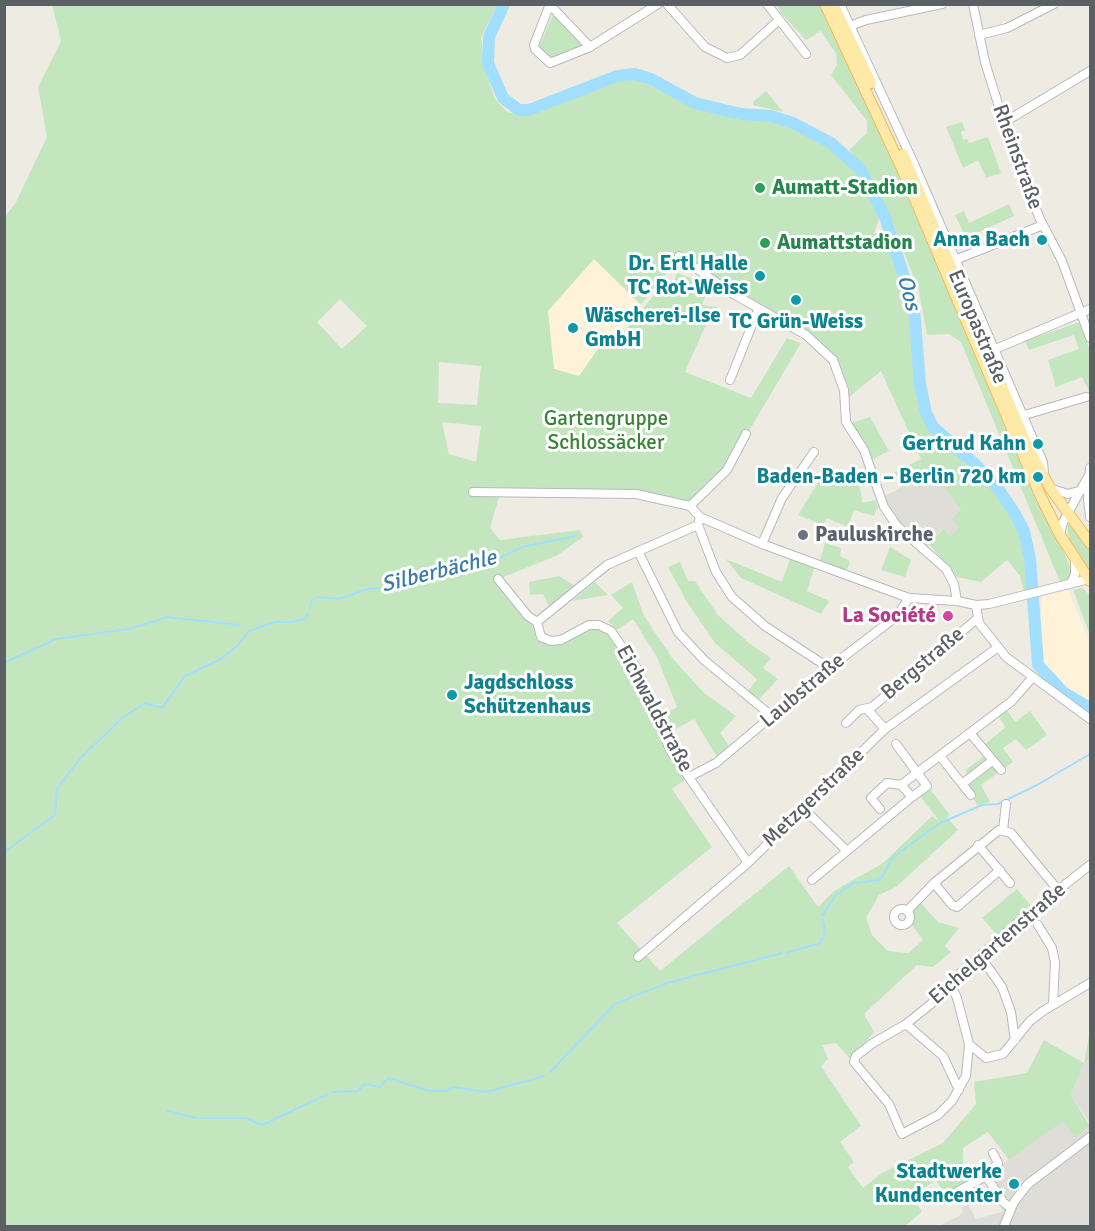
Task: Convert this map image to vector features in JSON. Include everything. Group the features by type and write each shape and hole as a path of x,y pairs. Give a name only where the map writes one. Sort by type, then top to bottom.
{"main road":[{"name":"Europastraße","path":"825,4 880,119 1031,474 1060,535 1090,579"},
{"name":"Europastraße","path":"833,4 910,168 1043,477 1090,543"}],"street":[{"path":"590,47 550,5 534,45 543,58 549,63 555,63 590,47 658,4"},
{"path":"667,4 705,47 727,58 740,55 779,20"},
{"path":"767,4 806,54"},
{"path":"840,4 882,91 1037,452 1044,469 1043,477"},
{"path":"850,26 866,20 942,4"},
{"name":"Rheinstraße","path":"973,4 1003,123 1043,225 1086,312 1090,338"},
{"path":"979,35 1007,28 1054,4"},
{"path":"1003,123 1090,71"},
{"path":"955,261 1043,225"},
{"path":"680,256 758,310 806,336 833,360 844,390 846,422 864,450 888,515 946,568 954,584 957,601"},
{"path":"730,380 758,310"},
{"path":"993,350 1086,312"},
{"path":"1021,416 1086,397"},
{"path":"690,506 728,470 746,434"},
{"path":"762,544 782,498 814,452"},
{"path":"1060,535 1067,513 1090,471"},
{"path":"1090,471 1090,517"},
{"path":"1050,488 1064,494 1082,489"},
{"path":"472,492 636,494 690,506 699,521 716,572 732,597 765,626 829,668"},
{"path":"537,622 608,565 699,521 909,598 957,601 976,605 1090,579"},
{"path":"638,551 678,632 704,660 772,717"},
{"path":"1071,584 1075,575 1074,557"},
{"name":"Eichwaldstraße","path":"498,579 528,616 537,622 542,637 551,641 561,640 589,625 599,625 610,631 638,670 670,750 748,863"},
{"name":"Laubstraße","path":"689,777 716,763 829,668 897,616 909,598"},
{"path":"976,605 978,618 997,648 1032,678 1090,719"},
{"name":"Bergstraße","path":"846,723 859,710 867,709 978,618"},
{"name":"Metzgerstraße","path":"638,957 748,863 885,729 997,648"},
{"path":"880,809 871,798 887,783 901,784 918,773 1011,701 1032,678"},
{"name":"Bergstraße","path":"867,709 885,729"},
{"path":"970,733 1001,770"},
{"path":"812,880 927,786 896,744"},
{"path":"940,756 971,795"},
{"path":"962,784 992,761"},
{"path":"901,784 912,797"},
{"path":"1003,830 1006,804"},
{"path":"804,809 846,850"},
{"path":"907,911 934,883 994,831 1003,830 1011,833 1058,890"},
{"path":"978,845 1010,883"},
{"name":"Eichelgartenstraße","path":"959,1089 938,1115 902,1134 890,1104 854,1062 856,1056 873,1043 906,1024 931,1004 950,982 1090,864"},
{"path":"934,883 952,905 957,907 1000,870"},
{"path":"1038,925 1052,948 1055,963 1053,1005"},
{"path":"985,963 1002,987 1011,1012 1015,1040"},
{"path":"950,982 957,998 969,1044 966,1076 959,1089"},
{"path":"969,1044 986,1058 1003,1054 1030,1021 1090,983"},
{"path":"906,1024 943,1056 959,1089"},
{"path":"1004,1227 1011,1208 1028,1184 1090,1137"},
{"path":"942,1200 986,1176 998,1162 993,1153"},
{"path":"986,1176 1003,1202 1011,1208"}],"shaded area":[{"path":"594,259 642,308 612,347 603,342 579,376 553,369 548,311"},
{"path":"938,479 961,510 960,528 950,536 942,529 925,549 888,515 885,496 902,487"},
{"path":"1068,590 1090,642 1090,704 1067,691 1045,671 1039,654 1042,596"},
{"path":"1090,1059 1090,1123 1071,1095 1084,1063"},
{"path":"1063,1120 1076,1137 1090,1126 1090,1226 939,1226 959,1216 963,1212 962,1208 968,1204 976,1219 1002,1212 1003,1202 986,1176"}],"green space":[{"name":"Gartengruppe Schlossäcker","path":"52,5 497,5 481,38 485,69 495,99 507,112 523,115 543,110 614,81 632,77 699,109 789,125 812,134 839,151 857,171 879,218 874,234 885,229 901,267 911,309 921,404 932,431 1003,501 1018,527 1032,589 1024,591 1020,576 1007,560 981,582 957,577 929,544 943,529 950,536 959,528 952,519 961,510 938,479 902,487 895,472 921,459 881,371 849,397 848,385 823,349 672,252 674,264 641,304 594,259 548,311 554,369 579,376 603,342 612,347 659,289 676,295 670,292 677,273 710,285 702,305 718,307 704,329 685,372 751,398 787,338 801,343 727,468 689,503 657,495 500,493 490,528 500,540 580,530 583,537 556,556 498,579 541,637 551,641 589,625 611,631 629,655 670,750 689,777 672,789 712,847 617,923 660,971 789,866 818,907 834,891 883,863 932,816 940,822 920,796 930,789 950,815 945,819 948,818 958,830 896,887 879,895 866,918 872,935 888,951 908,953 923,940 912,925 911,908 919,901 938,922 959,928 945,946 951,952 933,967 917,965 864,1014 874,1032 851,1060 836,1043 822,1045 828,1059 821,1066 861,1126 840,1142 854,1162 848,1167 863,1188 882,1173 943,1143 976,1104 974,1082 1027,1073 1044,1040 1084,1063 1071,1095 1090,1126 1076,1138 1063,1121 1009,1160 988,1132 963,1148 963,1166 973,1181 946,1197 936,1180 912,1196 922,1212 905,1226 5,1226 4,218 16,202 47,137 38,87 61,41","holes":["340,299 367,326 342,349 317,322","439,362 481,366 477,405 438,403","442,422 481,426 476,462 449,454"]},
{"path":"777,5 821,5 871,106 1071,569 1070,580 1060,582 961,342 949,334 927,335 919,291 894,226 873,179 849,150 867,133 867,121 831,75 837,65 836,54 821,31 806,40 782,14"},
{"path":"553,15 581,45 552,60 539,47"},
{"path":"766,91 783,112 753,105 753,102"},
{"path":"962,122 965,130 961,132 963,140 967,139 969,143 988,137 1001,173 986,178 978,160 963,168 946,127"},
{"path":"1009,204 1014,216 966,238 955,215 964,211 969,223"},
{"path":"1080,322 1090,351 1089,391 1082,377 1056,387 1048,360 1079,349 1074,335 1029,350 1025,341"},
{"path":"870,417 889,451 873,459 851,423"},
{"path":"855,466 863,503 875,500 878,506 874,516 854,510 848,527 827,518 823,525 798,515 825,471 840,476"},
{"path":"1067,522 1090,548 1090,574 1069,539"},
{"path":"825,543 841,548 840,556 850,561 847,570 820,561"},
{"path":"890,547 911,560 905,577 881,570"},
{"path":"726,559 782,582 790,559 814,568 807,591 829,601 821,614 741,578"},
{"path":"680,562 688,581 695,581 718,615 750,644 771,658 763,668 778,679 759,699 748,691 757,679 715,643 687,602 668,567"},
{"path":"559,576 575,586 550,608 543,594 530,595 529,582"},
{"path":"595,582 608,595 572,601"},
{"path":"632,582 644,616 673,659 704,693 736,716 720,733 730,747 717,757 694,719 670,732 662,715 677,707 657,657 633,619 617,630 608,621 623,608 611,595"},
{"path":"1082,588 1090,595 1090,635 1073,590"},
{"path":"1006,709 1015,722 1030,711 1047,735 1026,750 1016,739 1003,748 1013,762 981,785 990,802 977,805 967,786 966,770 989,752 984,745 1006,727 997,715"},
{"path":"1017,889 1031,906 997,935 982,918"},
{"path":"1090,1031 1090,1059 1084,1063"}],"waterway":[{"name":"Oos","path":"504,4 489,37 488,63 503,98 519,110 529,110 617,76 635,74 651,79 695,103 741,114 771,116 793,123 831,143 860,169 885,217 914,308 920,384 926,413 933,427 997,487 1014,512 1024,531 1030,559 1038,665 1064,693 1090,708"},
{"name":"Silberbächle","path":"310,608 312,600 317,597 339,599 368,589 393,587 416,573 476,563 488,564 522,547 575,536"},
{"path":"4,852 55,815 57,789 78,761 122,718 145,703 162,708 185,676 221,659 238,645 249,631 275,622 293,622 306,618 308,614"},
{"name":"Silberbächle","path":"4,663 56,639 129,629 167,617 239,625"},
{"path":"822,916 835,896 854,883 879,880 892,858 940,823 982,805 998,804 1037,785 1090,754"},
{"path":"786,953 820,943 825,934 823,920"},
{"path":"550,1072 615,1004 667,983 782,953"},
{"path":"332,1092 358,1091 365,1084 380,1087 388,1078 429,1091 446,1091 454,1087 486,1092 544,1076"},
{"path":"201,1118 246,1118 262,1125 328,1094"},
{"path":"167,1111 196,1118"}],"place":[{"name":"Aumatt-Stadion","path":"760,188"},
{"name":"Anna Bach","path":"1042,240"},
{"name":"Aumattstadion","path":"765,243"},
{"name":"Dr. Ertl Halle TC Rot-Weiss","path":"760,276"},
{"name":"TC Grün-Weiss","path":"796,300"},
{"name":"Wäscherei-Ilse GmbH","path":"573,328"},
{"name":"Gertrud Kahn","path":"1038,444"},
{"name":"Baden-Baden – Berlin 720 km","path":"1038,477"},
{"name":"Pauluskirche","path":"803,535"},
{"name":"La Société","path":"948,616"},
{"name":"Jagdschloss Schützenhaus","path":"452,695"},
{"name":"Stadtwerke Kundencenter","path":"1014,1184"}]}
